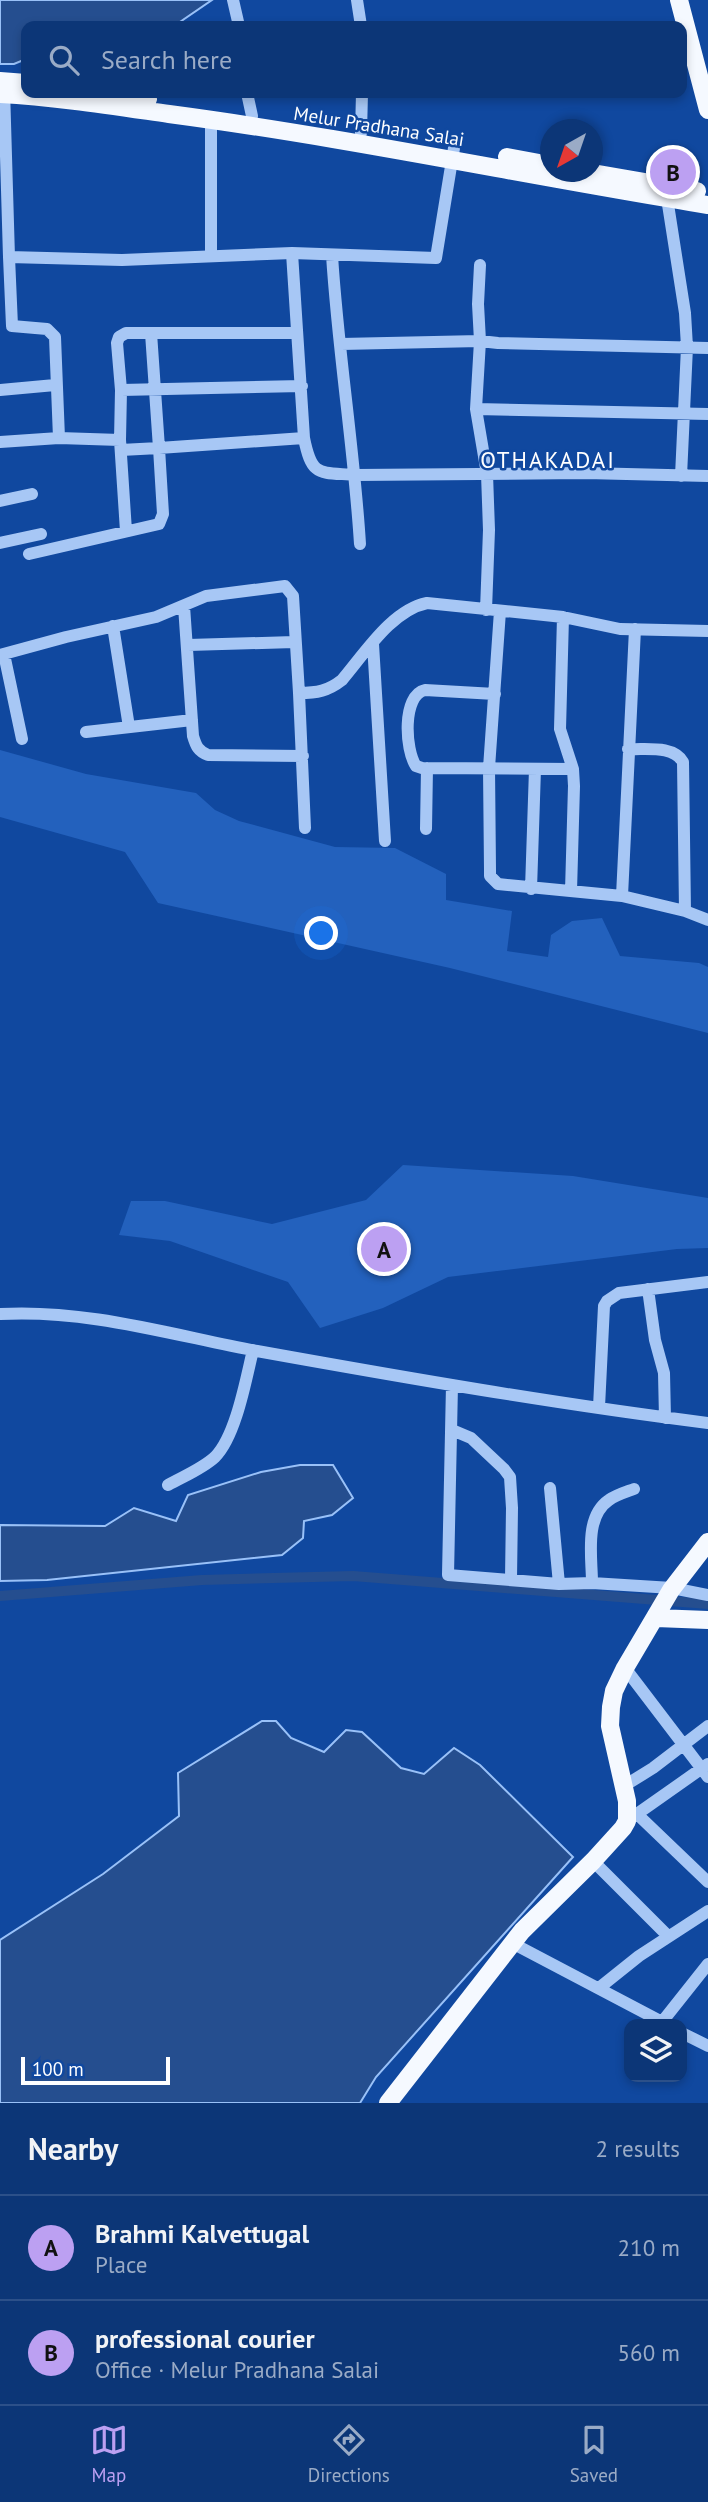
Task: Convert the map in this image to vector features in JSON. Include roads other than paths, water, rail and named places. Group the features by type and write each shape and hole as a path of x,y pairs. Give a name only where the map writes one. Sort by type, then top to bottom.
{"main road":[{"path":"679,0 683,21"},
{"path":"687,38 708,110"},
{"path":"2,87 21,84"},
{"name":"Melur Pradhana Salai","path":"2,87 21,90"},
{"name":"Melur Pradhana Salai","path":"72,98 453,154 540,164"},
{"name":"Melur Pradhana Salai","path":"135,98 361,133 708,205"},
{"path":"603,175 708,193"},
{"path":"388,2103 512,1943 593,1861 632,1817 610,1726 614,1691 671,1589 708,1542"},
{"path":"659,1613 708,1620"}],"street":[{"path":"233,0 238,21"},
{"path":"357,0 360,21"},
{"path":"2,87 9,257 6,326 40,327 52,332 55,337 55,385 60,438"},
{"path":"248,98 252,116"},
{"path":"361,133 362,98"},
{"path":"211,120 211,256"},
{"path":"9,257 122,260 292,254 436,258 453,154"},
{"path":"667,198 685,313 687,347 681,475"},
{"path":"292,254 304,438 308,457 316,470 323,473 356,475 708,476"},
{"path":"332,255 336,320 356,475 360,544"},
{"path":"480,265 477,409 487,474 489,530 486,610"},
{"path":"127,531 121,445 121,390 117,343 119,337 126,333 297,333"},
{"path":"29,554 155,526 162,520 151,333"},
{"path":"341,344 480,341 708,348"},
{"path":"0,390 55,385"},
{"path":"121,390 302,386"},
{"path":"477,409 708,414"},
{"path":"0,442 60,438 159,448 304,438"},
{"path":"0,501 32,494"},
{"path":"0,543 41,534"},
{"path":"22,739 2,654 156,617 206,596 285,586 293,596 305,828"},
{"path":"299,693 317,692 333,687 390,623 414,605 427,603 563,617 620,629 708,631"},
{"path":"184,606 196,746 208,755 303,756"},
{"path":"500,611 489,768 490,876 498,884 622,896 685,911 708,920"},
{"path":"563,617 560,729 575,776 571,891"},
{"path":"113,626 129,727"},
{"path":"622,896 635,629"},
{"path":"188,645 294,642"},
{"path":"373,645 385,841"},
{"path":"495,694 425,690 416,693 412,698 409,713 408,753 416,765 427,768 573,769"},
{"path":"86,732 192,720"},
{"path":"628,749 675,752 684,762 685,911"},
{"path":"426,829 427,768"},
{"path":"531,889 535,769"},
{"path":"599,1407 604,1307 607,1301 619,1293 708,1282"},
{"path":"648,1289 655,1340 664,1373 665,1418"},
{"path":"0,1314 24,1312 137,1325 253,1350 452,1385 708,1423"},
{"path":"168,1485 199,1468 223,1446 239,1406 253,1350"},
{"path":"452,1385 448,1575 671,1589 708,1595"},
{"path":"452,1430 471,1438 510,1477 511,1579"},
{"path":"550,1488 559,1584"},
{"path":"592,1583 592,1537 595,1518 609,1500 634,1489"},
{"path":"625,1668 706,1769 632,1817 708,1882"},
{"path":"624,1786 708,1726"},
{"path":"593,1861 668,1936"},
{"path":"599,1988 668,1936 708,1911"},
{"path":"512,1943 657,2019"},
{"path":"667,2019 708,1964"},
{"path":"687,2036 708,2046"}],"waterway":[{"path":"0,1596 202,1580 353,1576 708,1604"}],"place":[{"name":"professional courier","path":"673,172"},
{"name":"Brahmi Kalvettugal","path":"384,1249"}],"district":[{"name":"OTHAKADAI","path":"548,459"}]}
